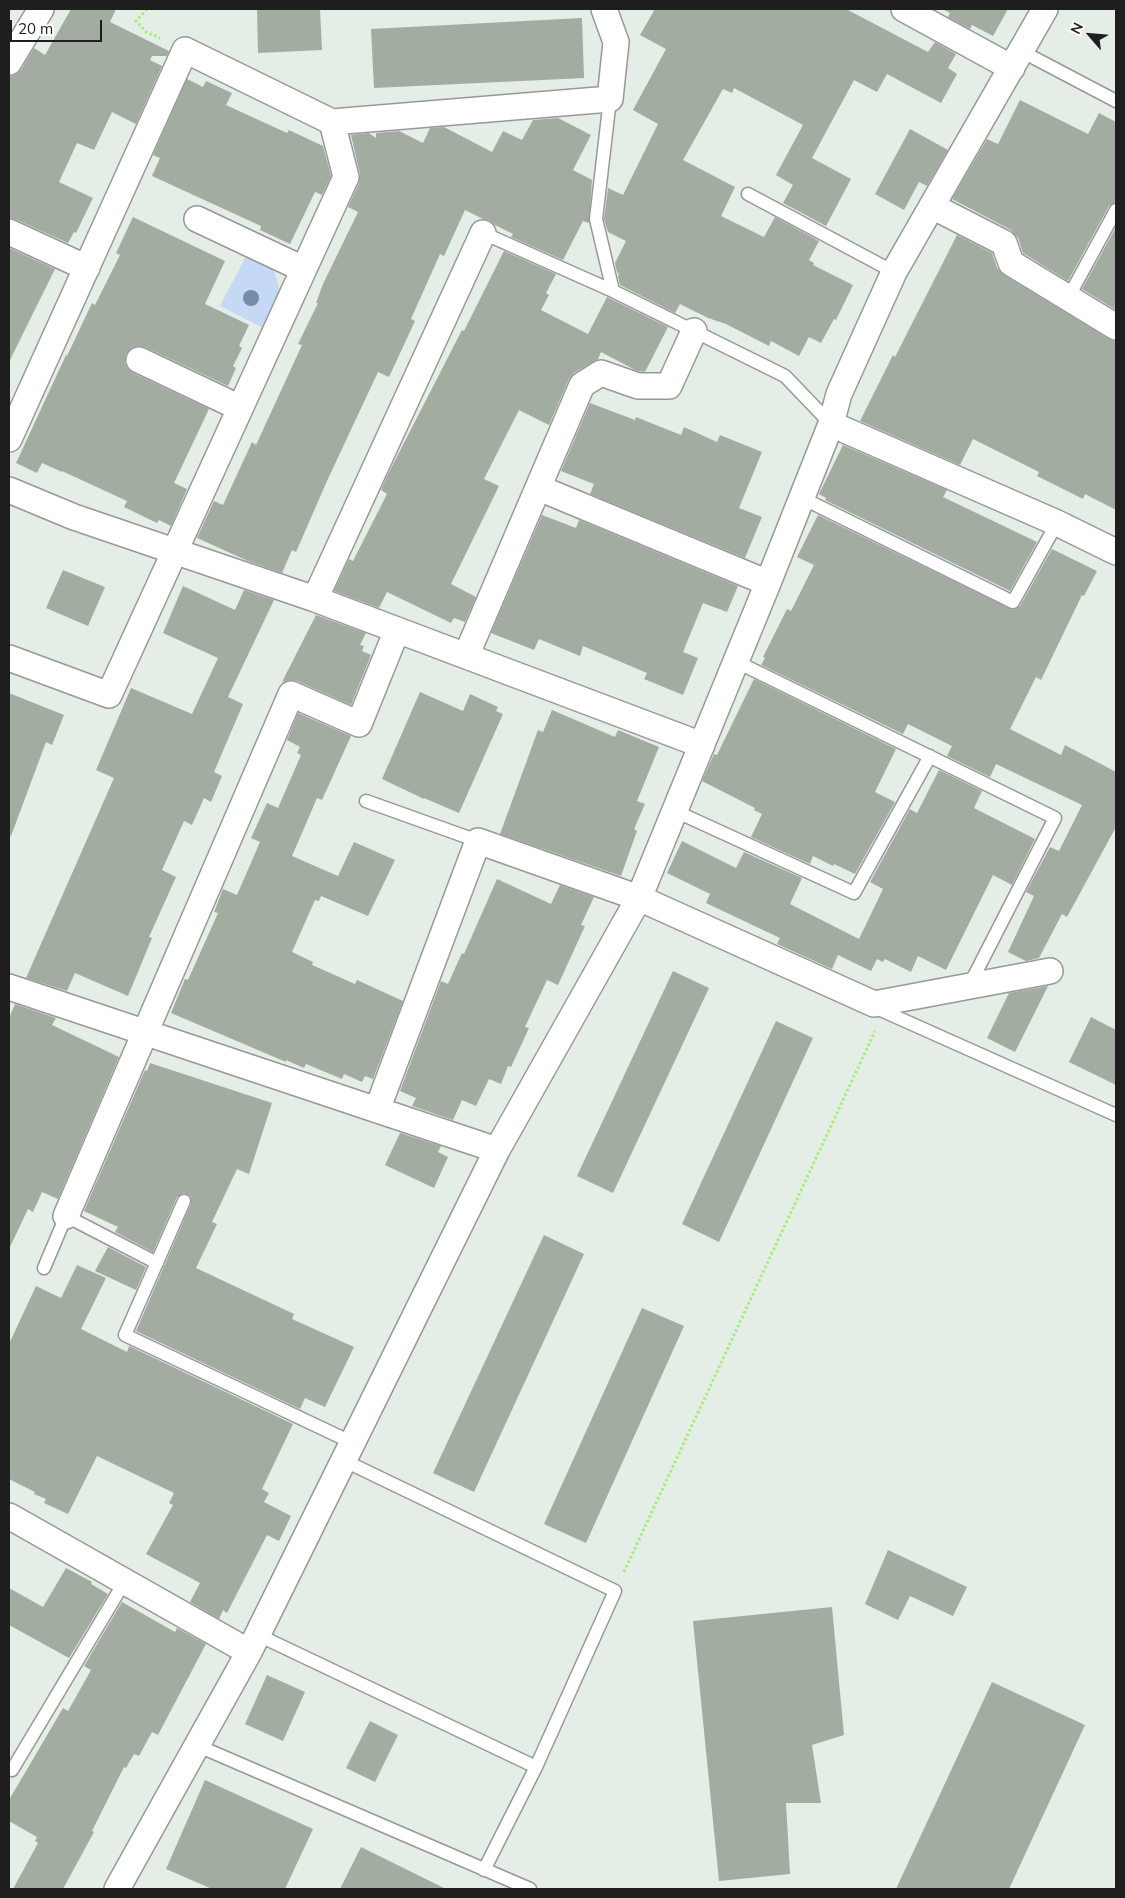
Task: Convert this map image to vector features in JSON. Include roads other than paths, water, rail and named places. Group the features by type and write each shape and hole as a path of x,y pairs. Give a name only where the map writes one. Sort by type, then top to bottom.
{"street":[{"path":"9,62 41,9"},
{"path":"9,439 185,50 332,122 610,99 616,42 604,9"},
{"path":"904,9 1016,59"},
{"path":"124,1887 196,1745 254,1644 497,1150 639,898 802,498 831,424 839,394 894,272 1045,9"},
{"path":"9,658 109,695 346,177 332,122"},
{"path":"932,206 1004,243 1010,263 1116,327"},
{"path":"198,219 303,269"},
{"path":"9,232 87,268"},
{"path":"315,599 483,233"},
{"path":"466,656 582,385 601,372 638,386 669,386 694,331"},
{"path":"140,360 240,408"},
{"path":"831,424 1057,523 1116,552"},
{"path":"539,488 768,583"},
{"path":"9,490 74,517 315,599 702,745"},
{"path":"66,1216 290,694 360,724 397,630"},
{"path":"377,1110 478,841 639,898 874,1004 1050,971"},
{"path":"9,987 497,1150"},
{"path":"10,1518 125,1582 254,1644"}],"lane":[{"path":"1016,59 1116,101"},
{"path":"610,99 596,219 613,290"},
{"path":"748,194 894,272"},
{"path":"1068,298 1116,210"},
{"path":"483,233 613,290 785,376 831,424"},
{"path":"802,498 1013,602 1057,523"},
{"path":"736,662 1055,818 970,986"},
{"path":"675,811 854,893 930,756"},
{"path":"366,801 478,841"},
{"path":"874,1004 883,1011 1116,1115"},
{"path":"184,1202 125,1335 615,1591 536,1767 484,1870"},
{"path":"44,1268 66,1216 157,1263"},
{"path":"9,1769 12,1770 125,1582"},
{"path":"254,1644 536,1767"},
{"path":"196,1745 530,1889"}]}
